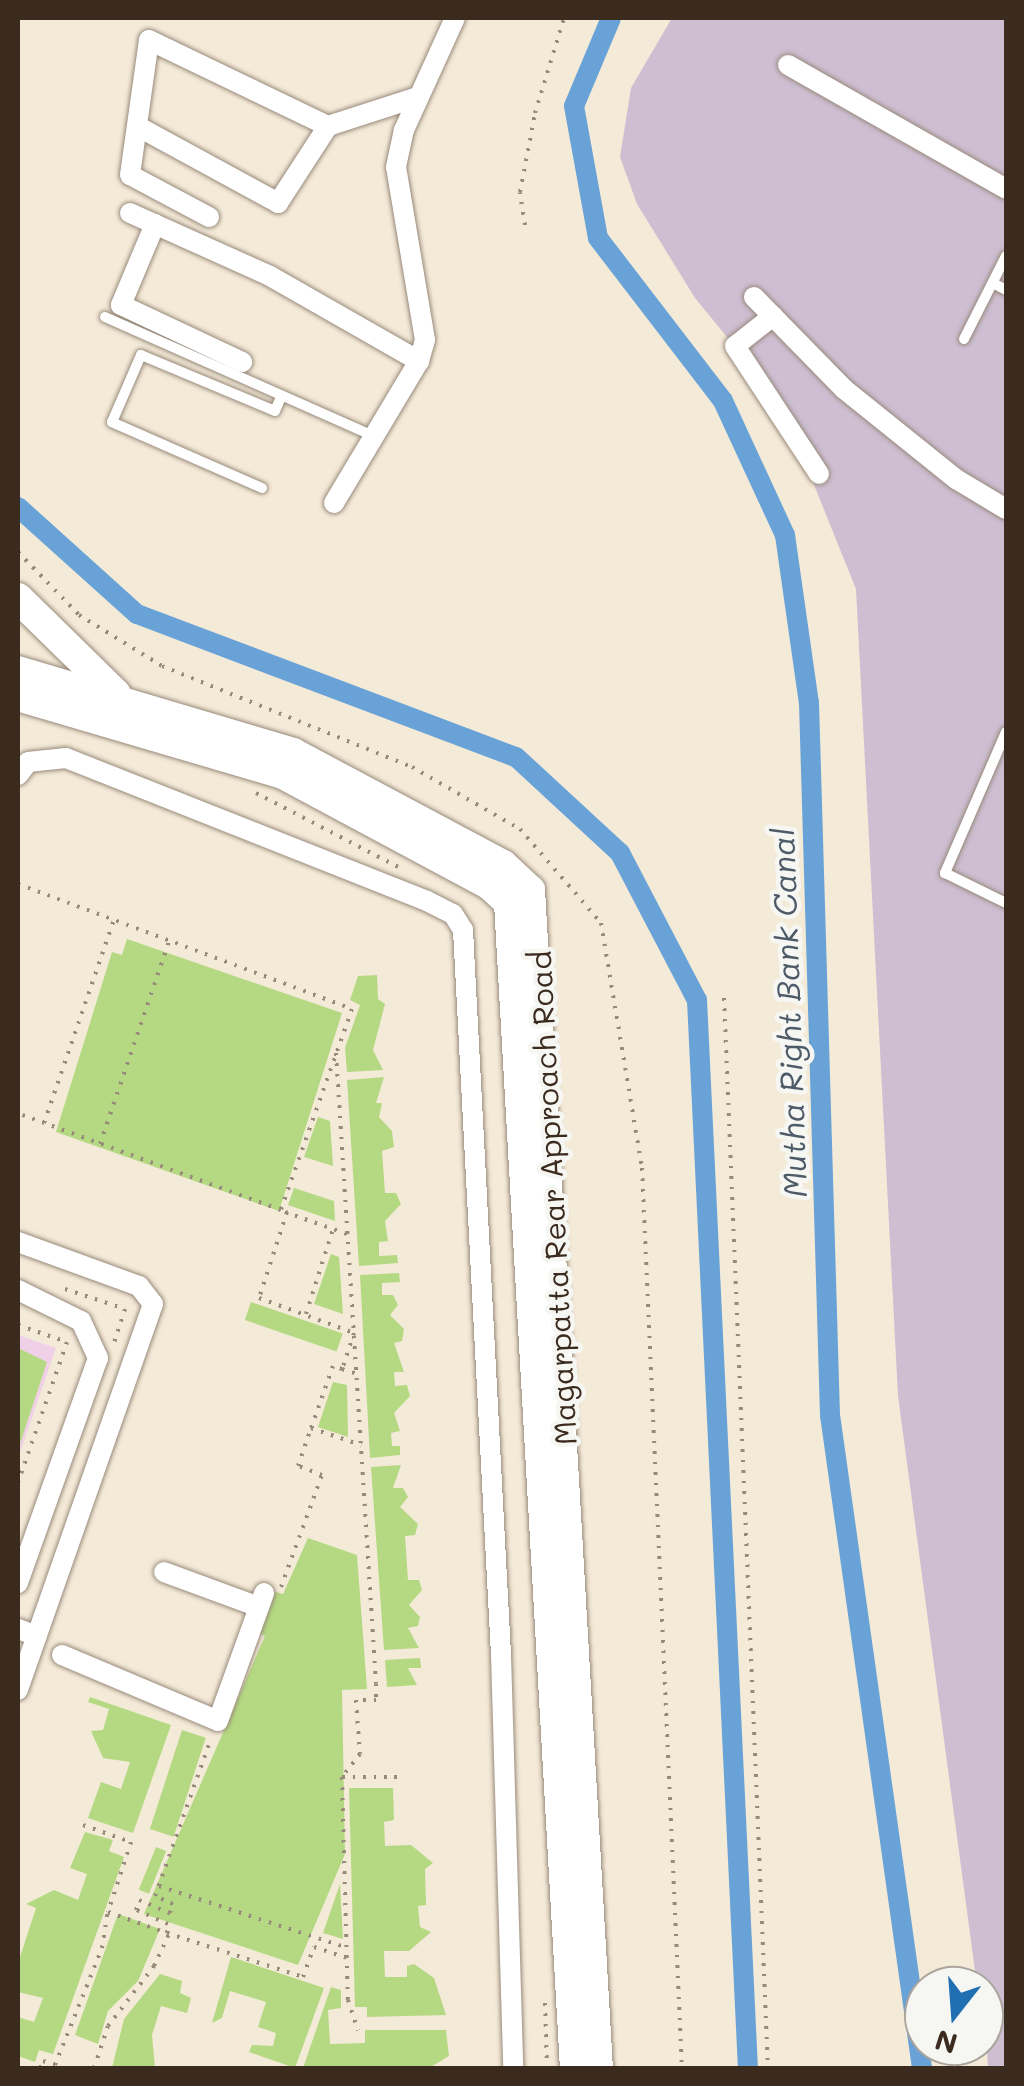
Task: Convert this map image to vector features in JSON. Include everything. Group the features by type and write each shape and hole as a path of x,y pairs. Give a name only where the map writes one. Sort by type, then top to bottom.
{"street":[{"path":"334,503 419,361 424,318 396,168 418,97 455,18"},
{"path":"209,217 130,175 150,40 328,126"},
{"path":"788,65 1006,189"},
{"path":"137,126 278,203 328,126 418,97"},
{"path":"130,213 270,276 419,361"},
{"path":"155,224 122,305 242,362"},
{"path":"754,297 844,388 956,478 1006,509"},
{"path":"773,316 735,346 819,474"},
{"path":"18,598 119,697 138,730"},
{"name":"Magarpatta Rear Approach Road","path":"18,671 119,697 293,753 503,866 530,890 598,2068"},
{"name":"Magarpatta Rear Approach Road","path":"18,696 283,774 490,885 510,903 574,2068"},
{"path":"18,775 28,762 66,758 427,901 453,914 463,930 501,1655 513,2068"},
{"path":"18,1242 139,1286 153,1304 28,1632 18,1690"},
{"path":"18,1290 81,1321 98,1358 18,1583"},
{"path":"62,1655 218,1721 268,1596 164,1572"}],"lane":[{"path":"964,339 1006,256"},
{"path":"993,282 1006,290"},
{"path":"105,317 374,436"},
{"path":"262,488 112,422 141,355 275,411 281,397"},
{"path":"1006,732 944,873 1006,903"}],"path":[{"path":"525,225 520,192 535,113 564,18"},
{"path":"252,791 406,870"},
{"path":"18,884 352,1009 259,1298 354,1333"},
{"path":"44,1123 114,920"},
{"path":"100,1144 170,941"},
{"path":"724,998 768,2068"},
{"path":"336,1054 376,1700 356,1700 360,1754 342,1777 348,2000 358,2030"},
{"path":"18,1114 348,1234"},
{"path":"306,1314 334,1229"},
{"path":"18,1325 67,1342 18,1483"},
{"path":"342,1370 354,1333"},
{"path":"268,1596 322,1476 298,1466 333,1366 357,1374"},
{"path":"311,1428 361,1445"},
{"path":"94,2068 108,2026 168,1934 168,1924 136,1910 139,1900 170,1912 173,1904 155,1896 218,1721"},
{"path":"342,1777 396,1777"},
{"path":"55,2065 102,1948 108,1912 131,1842 83,1826"},
{"path":"159,1886 346,1948"},
{"path":"108,1912 303,1978 314,1947 347,1958"},
{"path":"544,1990 547,2068"},
{"path":"40,2068 43,2061 67,2068"}],"shaded area":[{"path":"672,18 1006,18 1006,2068 988,2068 1004,2066 1004,1966 974,1966 898,1396 856,589 781,403 695,298 637,204 620,157 631,88"},
{"path":"18,1335 56,1348 18,1458"}],"green space":[{"path":"127,939 342,1013 279,1211 56,1132 112,952 122,955"},
{"path":"377,975 378,999 385,1004 373,1050 383,1070 347,1072 345,1048 360,1005 350,1000 358,976"},
{"path":"384,1077 376,1103 382,1103 379,1117 392,1131 394,1147 382,1151 385,1193 396,1193 401,1204 385,1221 388,1241 379,1242 379,1256 397,1255 398,1263 359,1266 347,1080"},
{"path":"318,1117 330,1121 333,1166 304,1157"},
{"path":"294,1188 334,1201 335,1221 288,1205"},
{"path":"331,1254 339,1257 343,1314 314,1304"},
{"path":"399,1273 400,1282 382,1283 382,1295 393,1295 398,1305 390,1315 404,1329 402,1341 394,1343 404,1372 394,1372 395,1386 407,1385 410,1396 394,1413 400,1431 391,1433 392,1446 400,1446 400,1455 370,1458 360,1275"},
{"path":"251,1302 343,1334 337,1352 245,1320"},
{"path":"18,1348 47,1362 18,1450"},
{"path":"333,1382 347,1385 348,1437 318,1427"},
{"path":"401,1465 393,1488 403,1488 408,1497 400,1507 418,1524 415,1535 405,1536 408,1580 419,1580 422,1590 409,1605 420,1617 418,1626 408,1628 419,1648 384,1650 371,1467"},
{"path":"308,1538 357,1555 367,1689 342,1690 345,1854 298,1965 144,1914 265,1636 258,1633 272,1591 283,1594"},
{"path":"420,1658 421,1668 408,1668 417,1685 387,1687 385,1660"},
{"path":"90,1697 171,1725 133,1833 88,1818 101,1782 121,1789 130,1762 103,1758 91,1731 103,1730 109,1709 88,1702"},
{"path":"182,1730 206,1738 174,1837 150,1829"},
{"path":"349,1788 393,1788 394,1820 384,1822 385,1846 411,1845 433,1863 425,1869 426,1905 418,1906 420,1927 431,1932 409,1951 384,1951 385,1977 407,1977 407,1966 414,1964 434,1978 446,2015 367,2017 367,2007 355,2007"},
{"path":"85,1832 113,1840 109,1851 124,1857 53,2054 39,2050 35,2062 18,2056 18,2017 34,2022 43,1998 18,1992 18,1963 36,1908 26,1904 54,1890 78,1900 87,1874 70,1868"},
{"path":"156,1847 166,1851 149,1894 139,1890"},
{"path":"340,1884 343,1939 323,1933"},
{"path":"118,1914 160,1929 138,1981 108,2011 98,2044 75,2035"},
{"path":"231,1957 324,1988 295,2068 249,2052 252,2045 273,2046 276,2033 258,2027 266,2002 230,1991 222,2018 212,2023"},
{"path":"160,1974 182,1981 180,1993 191,1998 187,2013 161,2006 152,2035 155,2068 112,2068 124,2019"},
{"path":"331,1987 341,1990 341,2008 328,2010 330,2044 365,2043 365,2030 446,2030 449,2056 429,2068 303,2068"}],"waterway":[{"name":"Mutha Right Bank Canal","path":"611,18 574,106 598,238 723,401 785,535 809,703 830,1415 922,2068"},
{"path":"18,507 137,614 516,757 620,853 697,1000 748,2068"}]}
